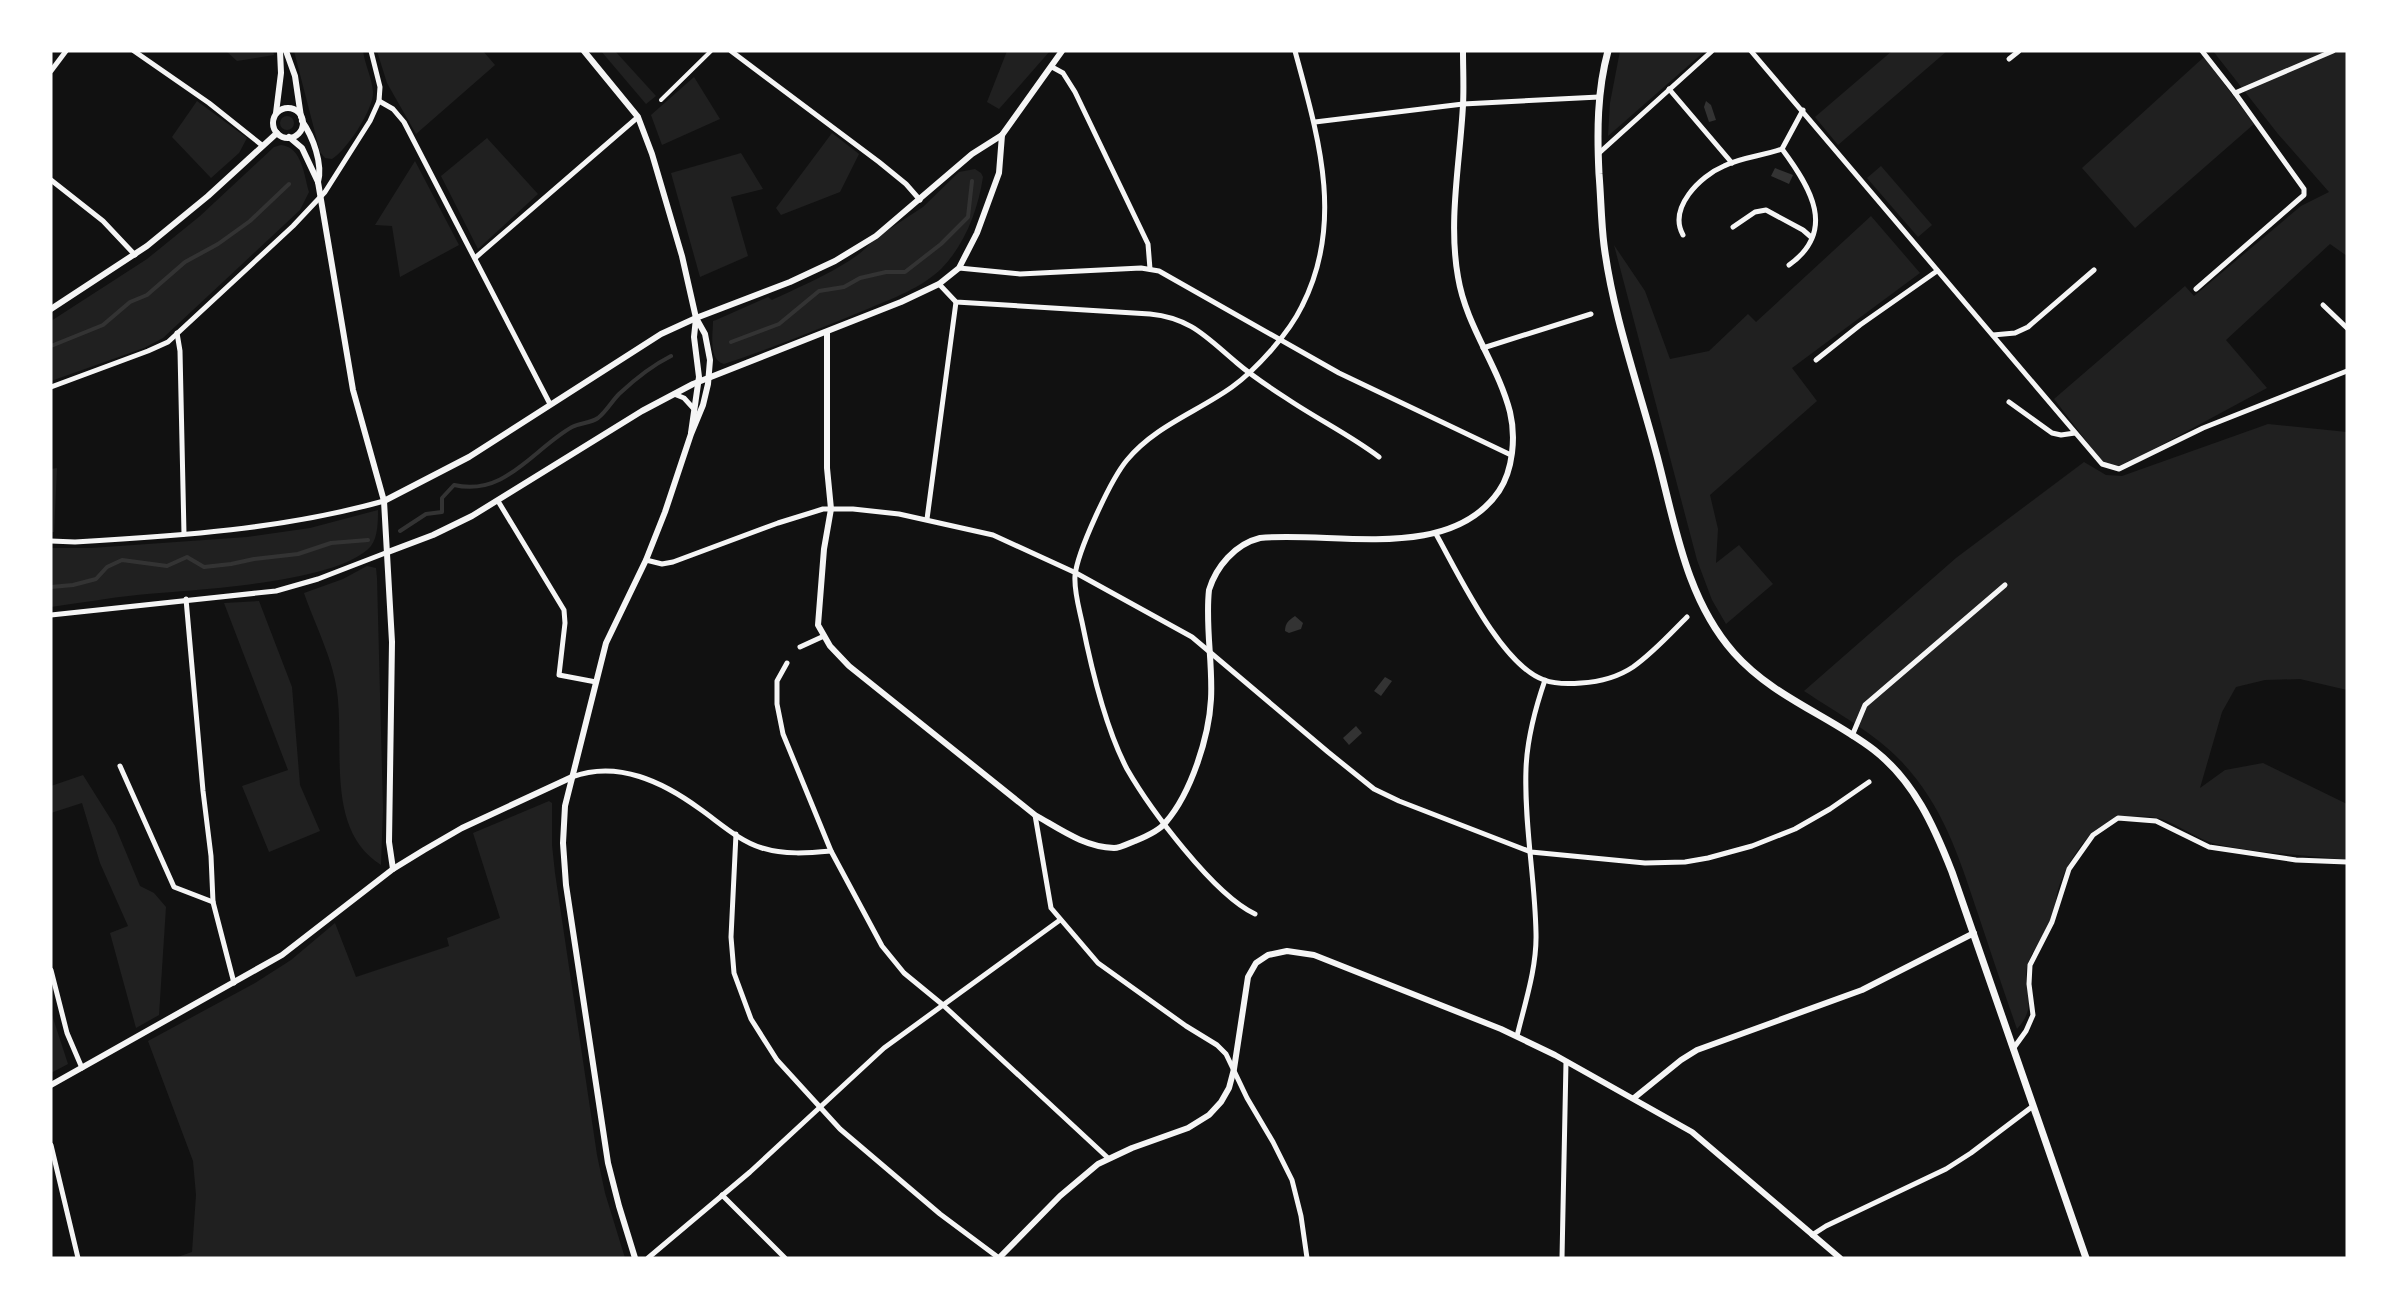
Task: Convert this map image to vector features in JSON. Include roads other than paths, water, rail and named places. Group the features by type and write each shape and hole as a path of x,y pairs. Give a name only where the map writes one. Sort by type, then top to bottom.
{"main road":[{"path":"1608,51 1599,97 1598,154 1604,246 1618,313 1682,549 1700,601 1725,642 1753,672 1782,694 1852,736 1891,766 1920,802 1944,853 1974,933 2086,1258"}],"street":[{"path":"51,71 66,51"},
{"path":"134,51 263,146"},
{"path":"280,51 281,82 273,123 277,133 289,137 302,148 318,182 353,390 384,501 392,642 389,842 393,869"},
{"path":"286,51 295,76 302,119 300,131 289,137"},
{"path":"51,387 156,348 177,333 321,196 366,128 379,101 380,87 371,51"},
{"path":"584,51 638,117 652,154 696,318 706,338 710,360 703,405 665,512 646,560 610,632 565,806 563,832 566,885 608,1163 635,1258"},
{"path":"661,100 711,51"},
{"path":"731,51 871,156 906,184 920,200"},
{"path":"51,541 86,542 227,532 321,516 384,501 469,458 661,334 790,282 835,261 876,236 972,154 1002,135 1062,51"},
{"path":"1255,914 1244,909 1206,876 1165,823 1127,768 1089,660 1075,580 1095,517 1125,461 1155,434 1233,387 1279,340 1302,307 1315,274 1325,231 1326,194 1315,122 1295,51"},
{"path":"827,332 827,468 831,509 824,549 818,625 830,646 849,666 1035,815 1069,835 1093,845 1117,848 1140,839 1165,823 1190,784 1204,738 1211,700 1208,602 1211,584 1224,563 1246,543 1270,538 1409,537 1436,534 1466,521 1491,502 1505,480 1511,455 1510,412 1465,306 1456,266 1455,220 1463,104 1463,51"},
{"path":"1598,154 1712,51"},
{"path":"1751,51 2102,464 2119,469 2203,428 2347,371"},
{"path":"2009,59 2019,51"},
{"path":"2196,289 2304,195 2304,189 2202,51"},
{"path":"2235,93 2333,51"},
{"path":"1052,67 1063,74 1079,102 1148,244 1150,268"},
{"path":"1669,89 1732,163"},
{"path":"1315,122 1463,104 1599,97"},
{"path":"379,101 391,106 401,118 550,404"},
{"path":"275,116 281,110 289,108 297,111 309,132 317,159 320,171 318,182"},
{"path":"1683,235 1678,226 1678,214 1684,202 1711,173 1732,163 1782,149 1803,110"},
{"path":"475,258 638,117"},
{"path":"51,309 135,255 208,195 277,133"},
{"path":"51,615 276,591 318,579 445,530 498,501 672,394 698,381 827,332 939,284 959,268 977,233 999,173 1002,135"},
{"path":"1782,149 1799,172 1817,213 1816,231 1803,256 1789,265"},
{"path":"51,180 103,221 135,255"},
{"path":"1732,227 1755,212 1766,210 1803,230 1811,237"},
{"path":"959,268 1020,274 1150,268 1168,275 1339,373 1511,455"},
{"path":"1993,334 2015,333 2028,327 2094,270"},
{"path":"1816,360 1860,325 1937,271"},
{"path":"939,284 956,302 1164,316 1187,324 1203,333 1249,372 1379,457"},
{"path":"927,519 956,302"},
{"path":"2324,305 2347,328"},
{"path":"1483,348 1591,314"},
{"path":"691,434 698,381 694,333 696,318"},
{"path":"177,333 180,351 184,534"},
{"path":"672,394 682,397 694,409"},
{"path":"2009,402 2052,434 2075,433"},
{"path":"498,501 564,610 565,623 559,675 596,682"},
{"path":"646,560 662,564 673,562 798,516 831,509 878,511 927,519 1001,538 1076,573 1174,626 1210,651 1374,789 1399,801 1531,852 1639,863 1674,863 1708,858 1752,846 1795,829 1818,817 1869,782"},
{"path":"1436,534 1481,614 1507,649 1528,670 1545,680 1571,684 1594,682 1624,672 1663,642 1687,617"},
{"path":"1852,736 1865,705 2005,585"},
{"path":"186,599 201,780 211,856 213,902 234,983"},
{"path":"800,647 824,636"},
{"path":"788,663 777,681 777,704 783,734 831,851 882,946 904,973 943,1005 1108,1158"},
{"path":"1517,1036 1530,981 1537,935 1527,827 1526,768 1535,710 1545,680"},
{"path":"120,766 174,887 213,902"},
{"path":"51,1085 282,954 393,869 462,828 584,773 599,771 648,778 685,798 757,846 800,853 831,851"},
{"path":"1035,815 1051,908 1060,920 1098,963 1186,1026 1217,1045 1226,1054 1292,1180 1301,1216 1307,1258"},
{"path":"2013,1049 2026,1031 2033,1015 2029,984 2030,965 2052,922 2069,869 2093,835 2118,818 2156,821 2209,847 2296,860 2347,862"},
{"path":"736,834 731,937 734,973 756,1027 777,1060 840,1129 940,1214 999,1258 1088,1171 1108,1158 1178,1132 1203,1119 1225,1096 1234,1069 1250,972 1260,960 1278,952 1305,953 1327,960 1517,1036 1634,1098 1692,1132 1840,1258"},
{"path":"648,1258 722,1195 884,1048 1060,920"},
{"path":"1634,1098 1697,1050 1862,990 1974,933"},
{"path":"51,970 67,1033 81,1068"},
{"path":"1562,1258 1566,1062"},
{"path":"1812,1235 1826,1226 1946,1169 2033,1106"},
{"path":"51,1145 78,1258"},
{"path":"722,1195 785,1258"}],"waterway":[{"path":"731,342 779,324 819,291 844,287 860,278 886,272 905,272 941,244 968,217 972,181"},
{"path":"51,346 103,325 130,302 147,295 185,262 218,244 250,221 289,184"},
{"path":"400,531 426,514 442,512 442,498 454,485 472,487 503,478 572,427 598,418 631,383 650,368 671,356"},
{"path":"51,587 73,585 96,579 107,567 122,560 167,566 187,557 204,567 298,554 331,543 368,540"}]}
